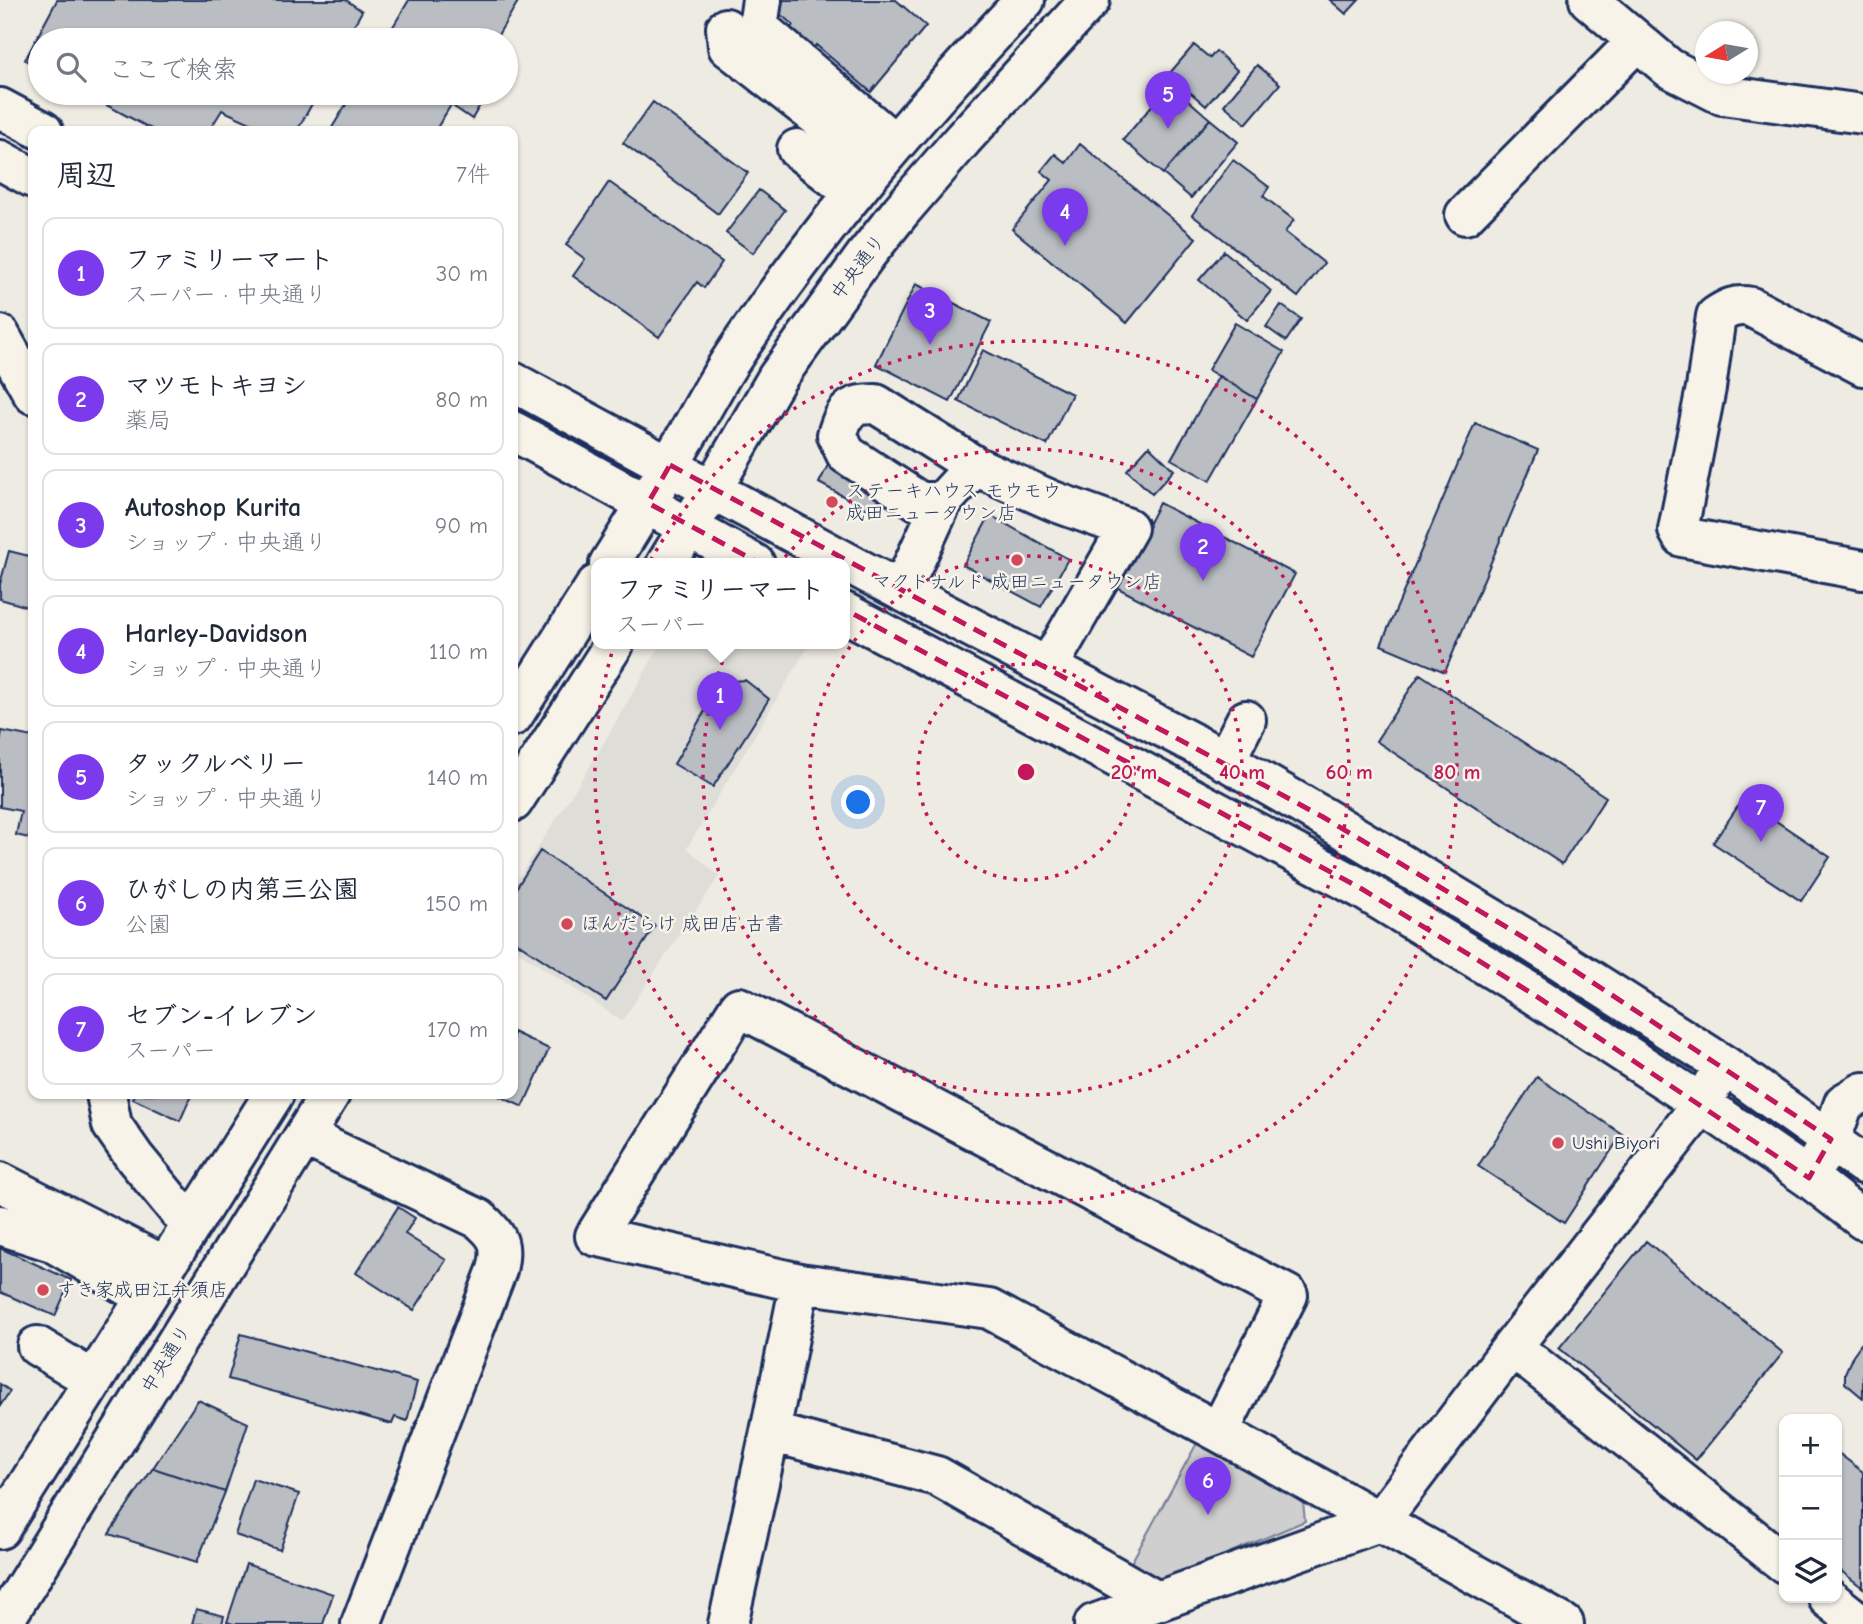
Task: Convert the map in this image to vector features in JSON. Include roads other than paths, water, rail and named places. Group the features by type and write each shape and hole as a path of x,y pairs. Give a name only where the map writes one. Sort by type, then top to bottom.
{"street":[{"path":"762,0 758,27 876,167"},
{"name":"中央通り","path":"670,558 776,378 873,246 947,157 1090,0"},
{"path":"1589,0 1669,68 1722,95 1863,114"},
{"path":"613,558 729,363 794,271 1003,8"},
{"path":"726,28 728,47 876,167"},
{"path":"1465,215 1637,41"},
{"path":"0,108 34,126"},
{"path":"797,149 876,167"},
{"path":"0,160 28,175"},
{"path":"1863,366 1751,307 1729,307 1716,316 1706,388 1678,530 1682,537 1863,570"},
{"path":"0,335 28,385"},
{"path":"518,385 841,558"},
{"path":"942,502 920,502 846,454 837,435 844,413 858,404 876,404 975,466 1053,501 1128,528 1048,667"},
{"path":"518,433 744,558"},
{"path":"901,591 942,502 975,466"},
{"path":"850,563 1224,761 1528,940 1724,1065 1863,1164"},
{"path":"518,708 591,593"},
{"path":"850,615 1362,889 1533,994 1702,1104 1863,1220"},
{"path":"518,794 611,649"},
{"path":"1224,761 1246,720"},
{"path":"1219,1432 1288,1295 739,1007 595,1236 800,1283 989,1310 1219,1432 1379,1522 1525,1615 1564,1624"},
{"path":"1094,1624 1379,1522 1511,1347 1702,1104 1724,1065"},
{"path":"1808,1178 1831,1139 1844,1103 1863,1092"},
{"path":"107,1099 112,1125 133,1171 191,1226"},
{"path":"0,1529 271,1099"},
{"name":"中央通り","path":"2,1624 327,1099"},
{"path":"304,1136 479,1219 498,1238 501,1254 361,1624"},
{"path":"0,1182 155,1282"},
{"path":"0,1225 155,1282"},
{"path":"728,1624 800,1283"},
{"path":"37,1346 93,1380"},
{"path":"1511,1347 1779,1559"},
{"path":"770,1432 937,1476 1157,1601"},
{"path":"1834,1603 1861,1624"}],"place":[{"name":"タックルベリー","path":"1168,129"},
{"name":"Harley-Davidson","path":"1065,246"},
{"name":"Autoshop Kurita","path":"930,345"},
{"name":"ステーキハウス モウモウ 成田ニュータウン店","path":"832,502"},
{"name":"マクドナルド 成田ニュータウン店","path":"1017,560"},
{"name":"マツモトキヨシ","path":"1203,581"},
{"name":"ファミリーマート","path":"720,730"},
{"name":"セブン-イレブン","path":"1761,842"},
{"name":"ほんだらけ 成田店 古書","path":"567,924"},
{"name":"Ushi Biyori","path":"1558,1143"},
{"name":"すき家成田江弁須店","path":"43,1290"},
{"name":"ひがしの内第三公園","path":"1208,1515"}]}
